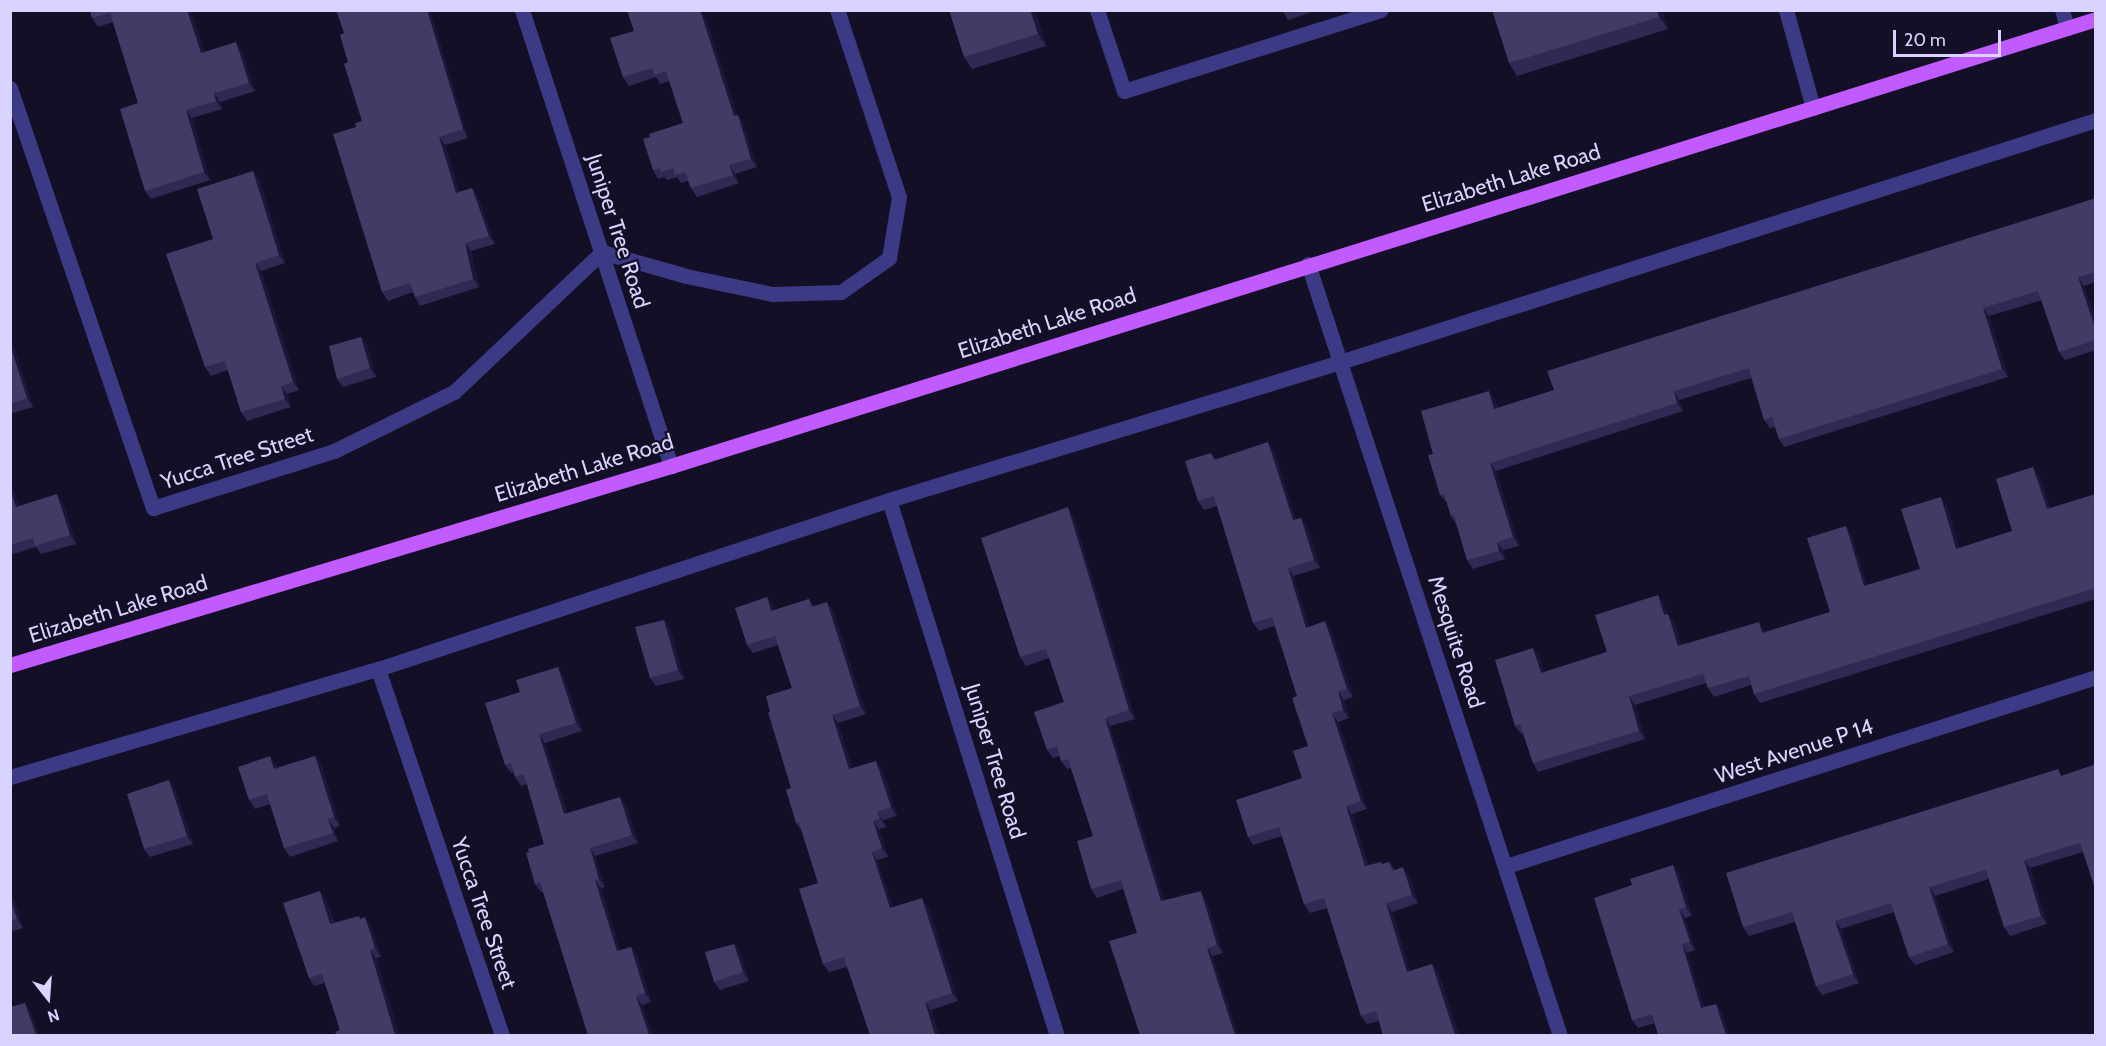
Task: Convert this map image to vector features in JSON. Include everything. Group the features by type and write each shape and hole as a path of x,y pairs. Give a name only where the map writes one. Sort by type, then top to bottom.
{"main road":[{"name":"Elizabeth Lake Road","path":"10,665 671,466 1308,264 2096,19"}],"street":[{"name":"Juniper Tree Road","path":"522,10 671,466"},
{"path":"602,252 686,276 772,294 841,292 889,258 898,197 837,10"},
{"path":"1097,10 1124,91 1381,10"},
{"path":"1786,10 1813,108"},
{"path":"2062,10 2067,28"},
{"name":"Yucca Tree Street","path":"10,88 153,508 334,451 454,392 602,252"},
{"path":"10,777 378,669 889,500 1340,362 2096,120"},
{"name":"Mesquite Road","path":"1308,264 1560,1035"},
{"name":"Juniper Tree Road","path":"889,500 1057,1035"},
{"name":"Yucca Tree Street","path":"378,669 502,1035"},
{"name":"West Avenue P 14","path":"1506,866 2096,677"}],"building":[{"path":"90,10 187,10 201,53 236,42 249,83 214,93 216,101 186,110 204,172 145,191 120,109 138,103 110,13 92,18"},
{"path":"336,10 427,10 463,129 439,137 456,193 472,188 489,236 465,243 473,279 415,297 410,283 382,292 333,134 356,127 355,123 362,121 344,64 348,62 340,35 344,33"},
{"path":"627,10 689,10 690,13 700,10 734,116 738,115 751,159 729,165 733,175 691,188 685,172 675,175 673,168 661,172 660,168 653,170 643,139 650,137 649,134 683,123 666,71 654,75 652,68 623,77 610,38 634,31"},
{"path":"949,10 1030,10 1038,34 964,57"},
{"path":"1492,10 1657,10 1659,17 1509,63"},
{"path":"253,171 279,255 255,263 293,382 281,386 285,399 241,412 225,361 205,367 166,254 213,239 197,189"},
{"path":"2096,198 2096,272 2078,277 2096,331 2096,340 2059,352 2038,291 1983,308 2002,369 1779,439 1772,417 1764,420 1749,368 1674,391 1677,403 1490,463 1513,537 1497,542 1499,551 1467,560 1454,515 1451,516 1444,494 1440,495 1428,455 1433,454 1421,411 1489,391 1494,409 1554,390 1547,371"},
{"path":"361,337 370,368 337,379 329,346"},
{"path":"10,345 27,398 10,404"},
{"path":"1268,442 1293,520 1301,518 1314,560 1288,568 1306,628 1325,621 1347,689 1338,691 1343,710 1332,713 1361,801 1346,806 1365,866 1389,862 1392,871 1403,867 1412,895 1386,903 1407,972 1432,964 1455,1035 1383,1035 1376,1011 1361,1016 1324,898 1304,904 1279,827 1248,837 1236,800 1302,778 1293,751 1308,746 1292,698 1297,696 1272,617 1253,623 1214,496 1198,501 1185,461 1211,453 1214,460"},
{"path":"2033,467 2047,509 2096,494 2096,588 1754,694 1749,676 1708,688 1703,674 1629,696 1639,731 1533,763 1520,724 1515,726 1495,660 1533,648 1541,673 1607,652 1595,615 1658,595 1664,615 1668,614 1678,646 1759,622 1762,633 1830,612 1807,538 1846,526 1864,586 1920,569 1901,509 1941,497 1956,549 2012,531 1996,479"},
{"path":"10,490 16,507 57,494 70,535 35,546 33,538 10,545"},
{"path":"1068,507 1129,710 1105,718 1161,901 1201,891 1217,945 1207,948 1235,1035 1140,1035 1109,941 1137,933 1121,880 1091,889 1077,841 1093,836 1068,759 1061,761 1057,746 1047,750 1034,712 1064,702 1046,649 1020,657 981,538"},
{"path":"767,597 771,611 809,599 811,607 827,602 860,706 832,715 849,769 876,761 891,807 877,812 880,818 873,821 882,848 872,852 890,908 922,898 952,993 925,1002 935,1035 870,1035 844,957 823,964 799,889 818,883 799,822 796,823 786,790 791,788 768,712 770,712 766,696 792,688 775,636 747,645 735,608"},
{"path":"664,620 678,670 650,678 635,627"},
{"path":"558,667 576,723 539,734 564,814 620,797 632,835 590,848 599,879 595,880 617,951 631,947 645,993 636,996 649,1035 588,1035 540,882 535,884 526,853 529,852 528,849 544,844 524,774 515,777 511,763 505,765 485,703 520,692 516,680"},
{"path":"270,756 274,769 315,756 334,817 328,819 333,833 284,848 267,794 249,800 238,767"},
{"path":"2096,764 2096,892 2080,843 2024,860 2041,916 2004,927 1986,870 1929,887 1948,944 1909,957 1891,903 1835,921 1853,974 1816,986 1792,912 1743,927 1726,873 2058,769 2061,776"},
{"path":"169,780 187,836 144,849 127,794"},
{"path":"1673,865 1686,907 1679,909 1690,942 1682,944 1701,1008 1716,1004 1726,1035 1658,1035 1652,1014 1632,1020 1594,898 1632,885 1630,879"},
{"path":"320,891 330,924 359,916 360,919 365,917 375,948 370,950 395,1035 337,1035 335,1032 340,1030 322,974 309,978 283,903"},
{"path":"10,898 17,919 10,921"},
{"path":"734,944 743,972 714,982 705,952"},
{"path":"25,1003 36,1035 10,1035 10,1007"}]}
